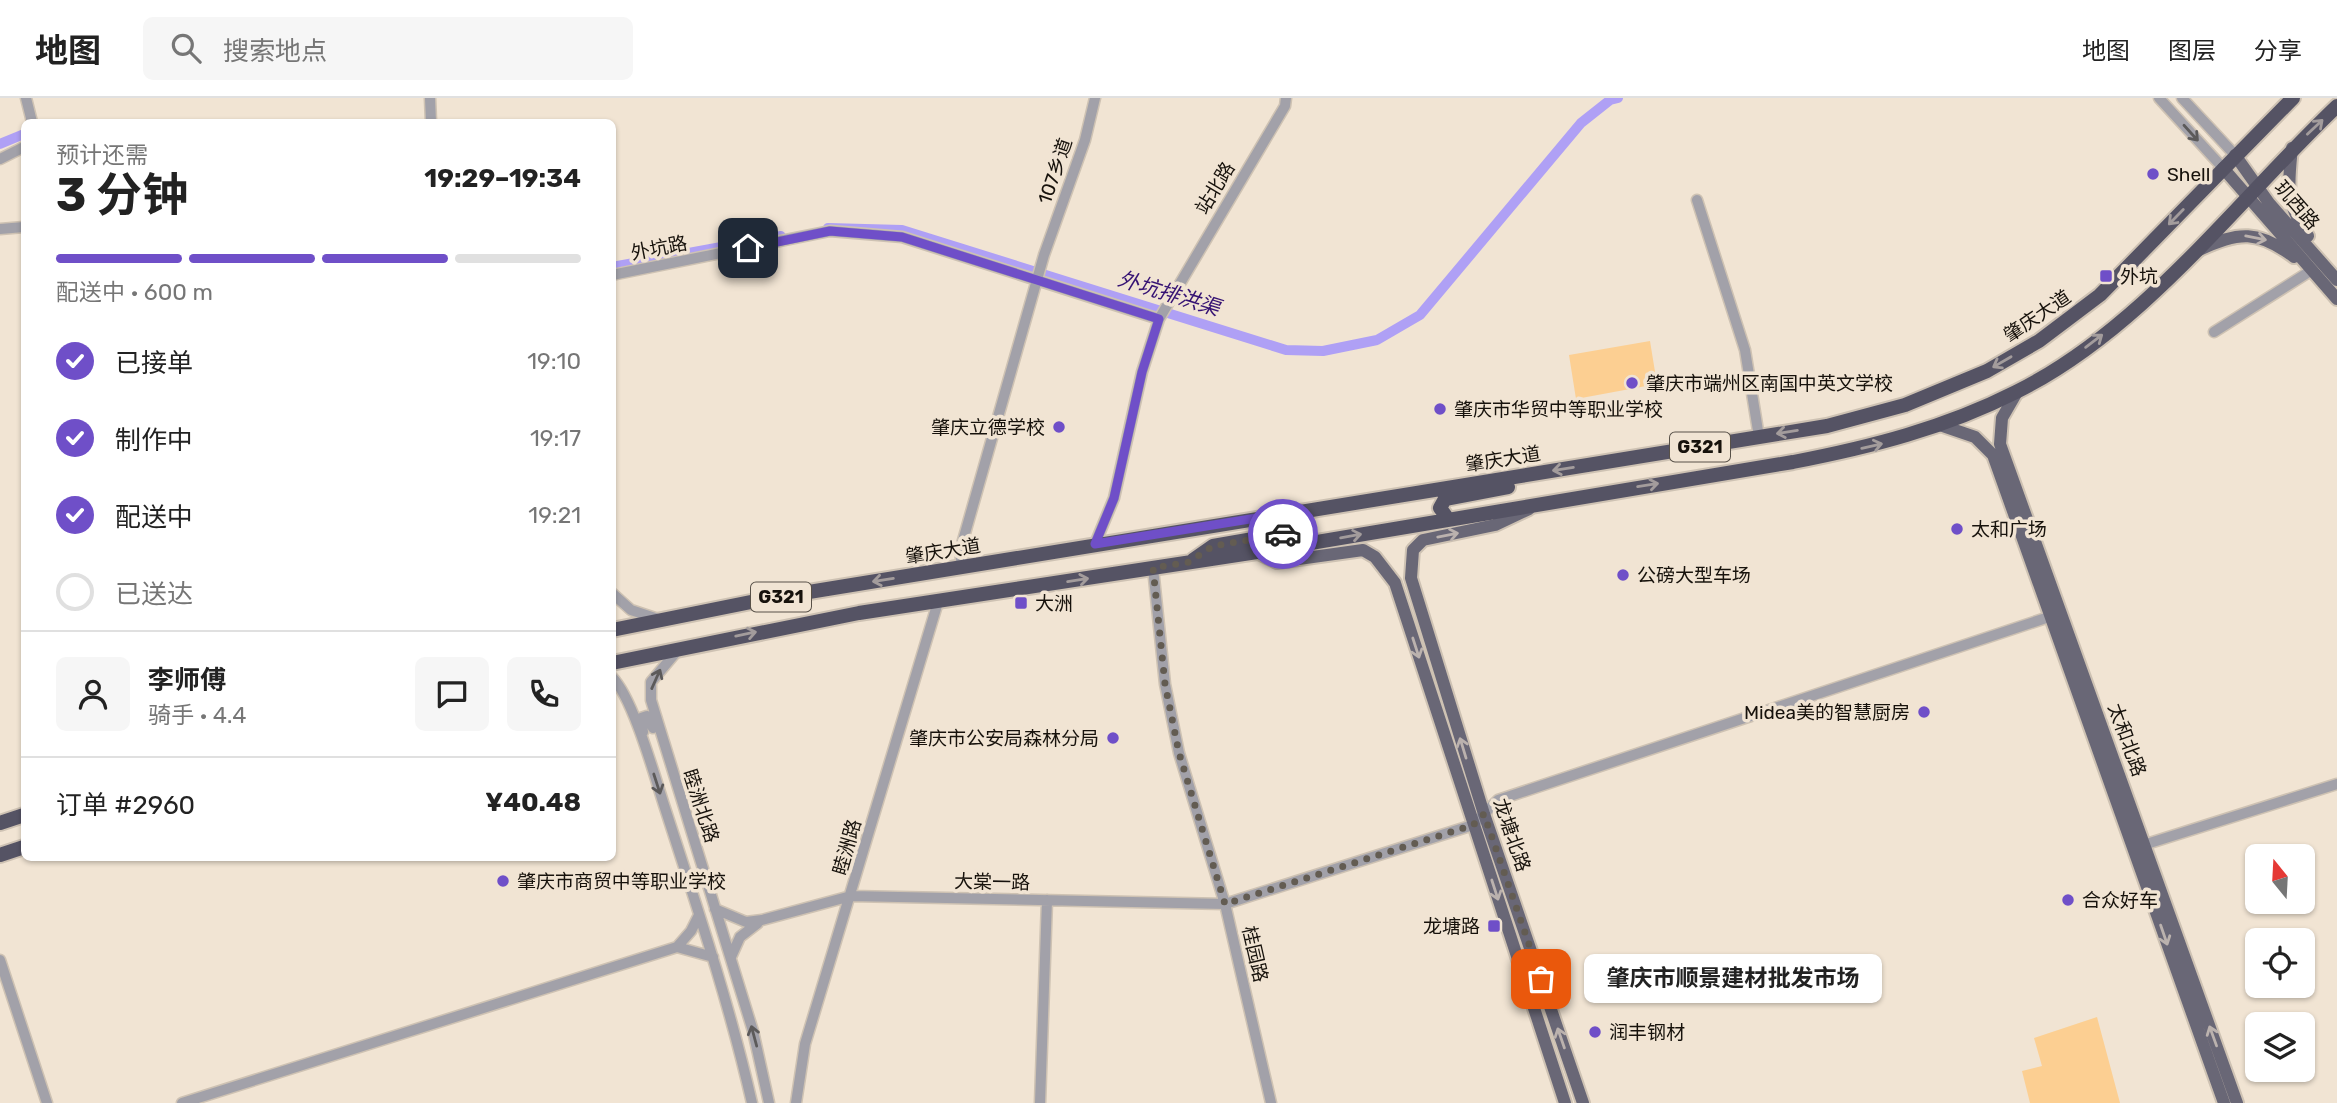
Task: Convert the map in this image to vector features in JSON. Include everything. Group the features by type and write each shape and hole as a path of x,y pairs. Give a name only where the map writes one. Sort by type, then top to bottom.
{"highway":[{"name":"肇庆大道","path":"616,628 1095,544 1827,426 1905,405 1987,371 2029,347 2100,295 2293,98"},
{"name":"G321","path":"616,662 773,628 1257,552 1820,456 1875,446 1940,425 2017,392 2113,327 2194,253 2292,148 2337,106"},
{"path":"1448,519 1440,508 1445,499 1507,488 1534,474"},
{"path":"1189,562 1213,546 1286,533 1295,525 1294,512"},
{"path":"0,823 21,816"},
{"path":"0,855 21,848"}],"main road":[{"path":"2292,148 2288,193 2291,206 2316,256"},
{"path":"2235,155 2252,191 2337,299"},
{"path":"2223,168 2252,191"},
{"name":"玑西路","path":"2252,191 2337,280"},
{"path":"2194,253 2230,237 2250,235 2279,246 2312,270"},
{"name":"太和北路","path":"2017,392 2002,418 2000,444 2056,615 2230,1101"},
{"name":"太和北路","path":"1940,425 1975,437 1993,455 2056,615"},
{"name":"龙塘北路","path":"1543,502 1495,525 1423,540 1413,550 1410,578 1484,814 1583,1103"},
{"name":"龙塘北路","path":"1257,552 1277,562 1363,550 1375,558 1395,583 1564,1103"}],"street":[{"path":"430,98 431,119"},
{"name":"107乡道","path":"962,568 960,551 1044,256 1085,140 1095,98"},
{"name":"站北路","path":"1159,319 1284,106 1286,98"},
{"path":"2159,98 2223,168"},
{"path":"2182,98 2235,155"},
{"path":"0,159 21,148"},
{"path":"1696,200 1745,350 1759,437"},
{"path":"0,229 21,227"},
{"name":"外坑路","path":"616,274 830,231 902,237 1159,319"},
{"path":"2214,332 2312,270"},
{"path":"1095,544 1114,498 1142,372 1159,319"},
{"name":"桂园路","path":"1153,568 1165,684 1179,753 1225,904 1271,1103"},
{"path":"616,597 631,610 659,619"},
{"name":"睦洲路","path":"796,1103 805,1044 938,601"},
{"path":"1473,825 1498,800 2056,615"},
{"name":"睦洲北路","path":"679,649 651,682 651,699 661,740 731,957 769,1103"},
{"name":"睦洲北路","path":"616,681 621,686 645,745 713,957 752,1103"},
{"path":"645,745 641,719 647,716 661,740"},
{"path":"2139,846 2337,784"},
{"name":"大棠一路","path":"762,920 851,896 1225,904 1473,825"},
{"path":"1040,1103 1047,900"},
{"path":"715,909 733,919 762,920"},
{"path":"182,1103 677,947 691,931 699,915"},
{"path":"731,957 740,937 762,920"},
{"path":"677,947 713,957"},
{"path":"0,960 47,1103"}],"shaded area":[{"path":"1650,341 1657,384 1576,399 1569,355"},
{"path":"2097,1017 2120,1103 2030,1103 2022,1071 2042,1066 2034,1038"}],"waterway":[{"name":"外坑排洪渠","path":"828,228 902,230 1286,350 1323,351 1377,340 1420,315 1581,123 1610,100 1618,98"},
{"name":"外坑排洪渠","path":"0,144 21,135"},
{"name":"外坑排洪渠","path":"616,266 781,236"}],"way so far":[{"path":"1283,534 1213,546 1189,562 1153,568 1165,684 1179,753 1225,904 1473,825 1484,814 1541,979"}],"place":[{"name":"Shell","path":"2153,174"},
{"name":"外坑","path":"2106,276"},
{"name":"肇庆市端州区南国中英文学校","path":"1632,383"},
{"name":"肇庆市华贸中等职业学校","path":"1440,409"},
{"name":"肇庆立德学校","path":"1059,427"},
{"name":"太和广场","path":"1957,529"},
{"name":"公磅大型车场","path":"1623,575"},
{"name":"大洲","path":"1021,603"},
{"name":"Midea美的智慧厨房","path":"1924,712"},
{"name":"肇庆市公安局森林分局","path":"1113,738"},
{"name":"肇庆市商贸中等职业学校","path":"503,881"},
{"name":"合众好车","path":"2068,900"},
{"name":"龙塘路","path":"1494,926"},
{"name":"肇庆市顺景建材批发市场","path":"1541,979"},
{"name":"润丰钢材","path":"1595,1032"}],"route":[{"path":"748,248 830,231 902,237 1159,319 1142,372 1114,498 1095,544 1294,512 1295,525 1283,534"}]}
